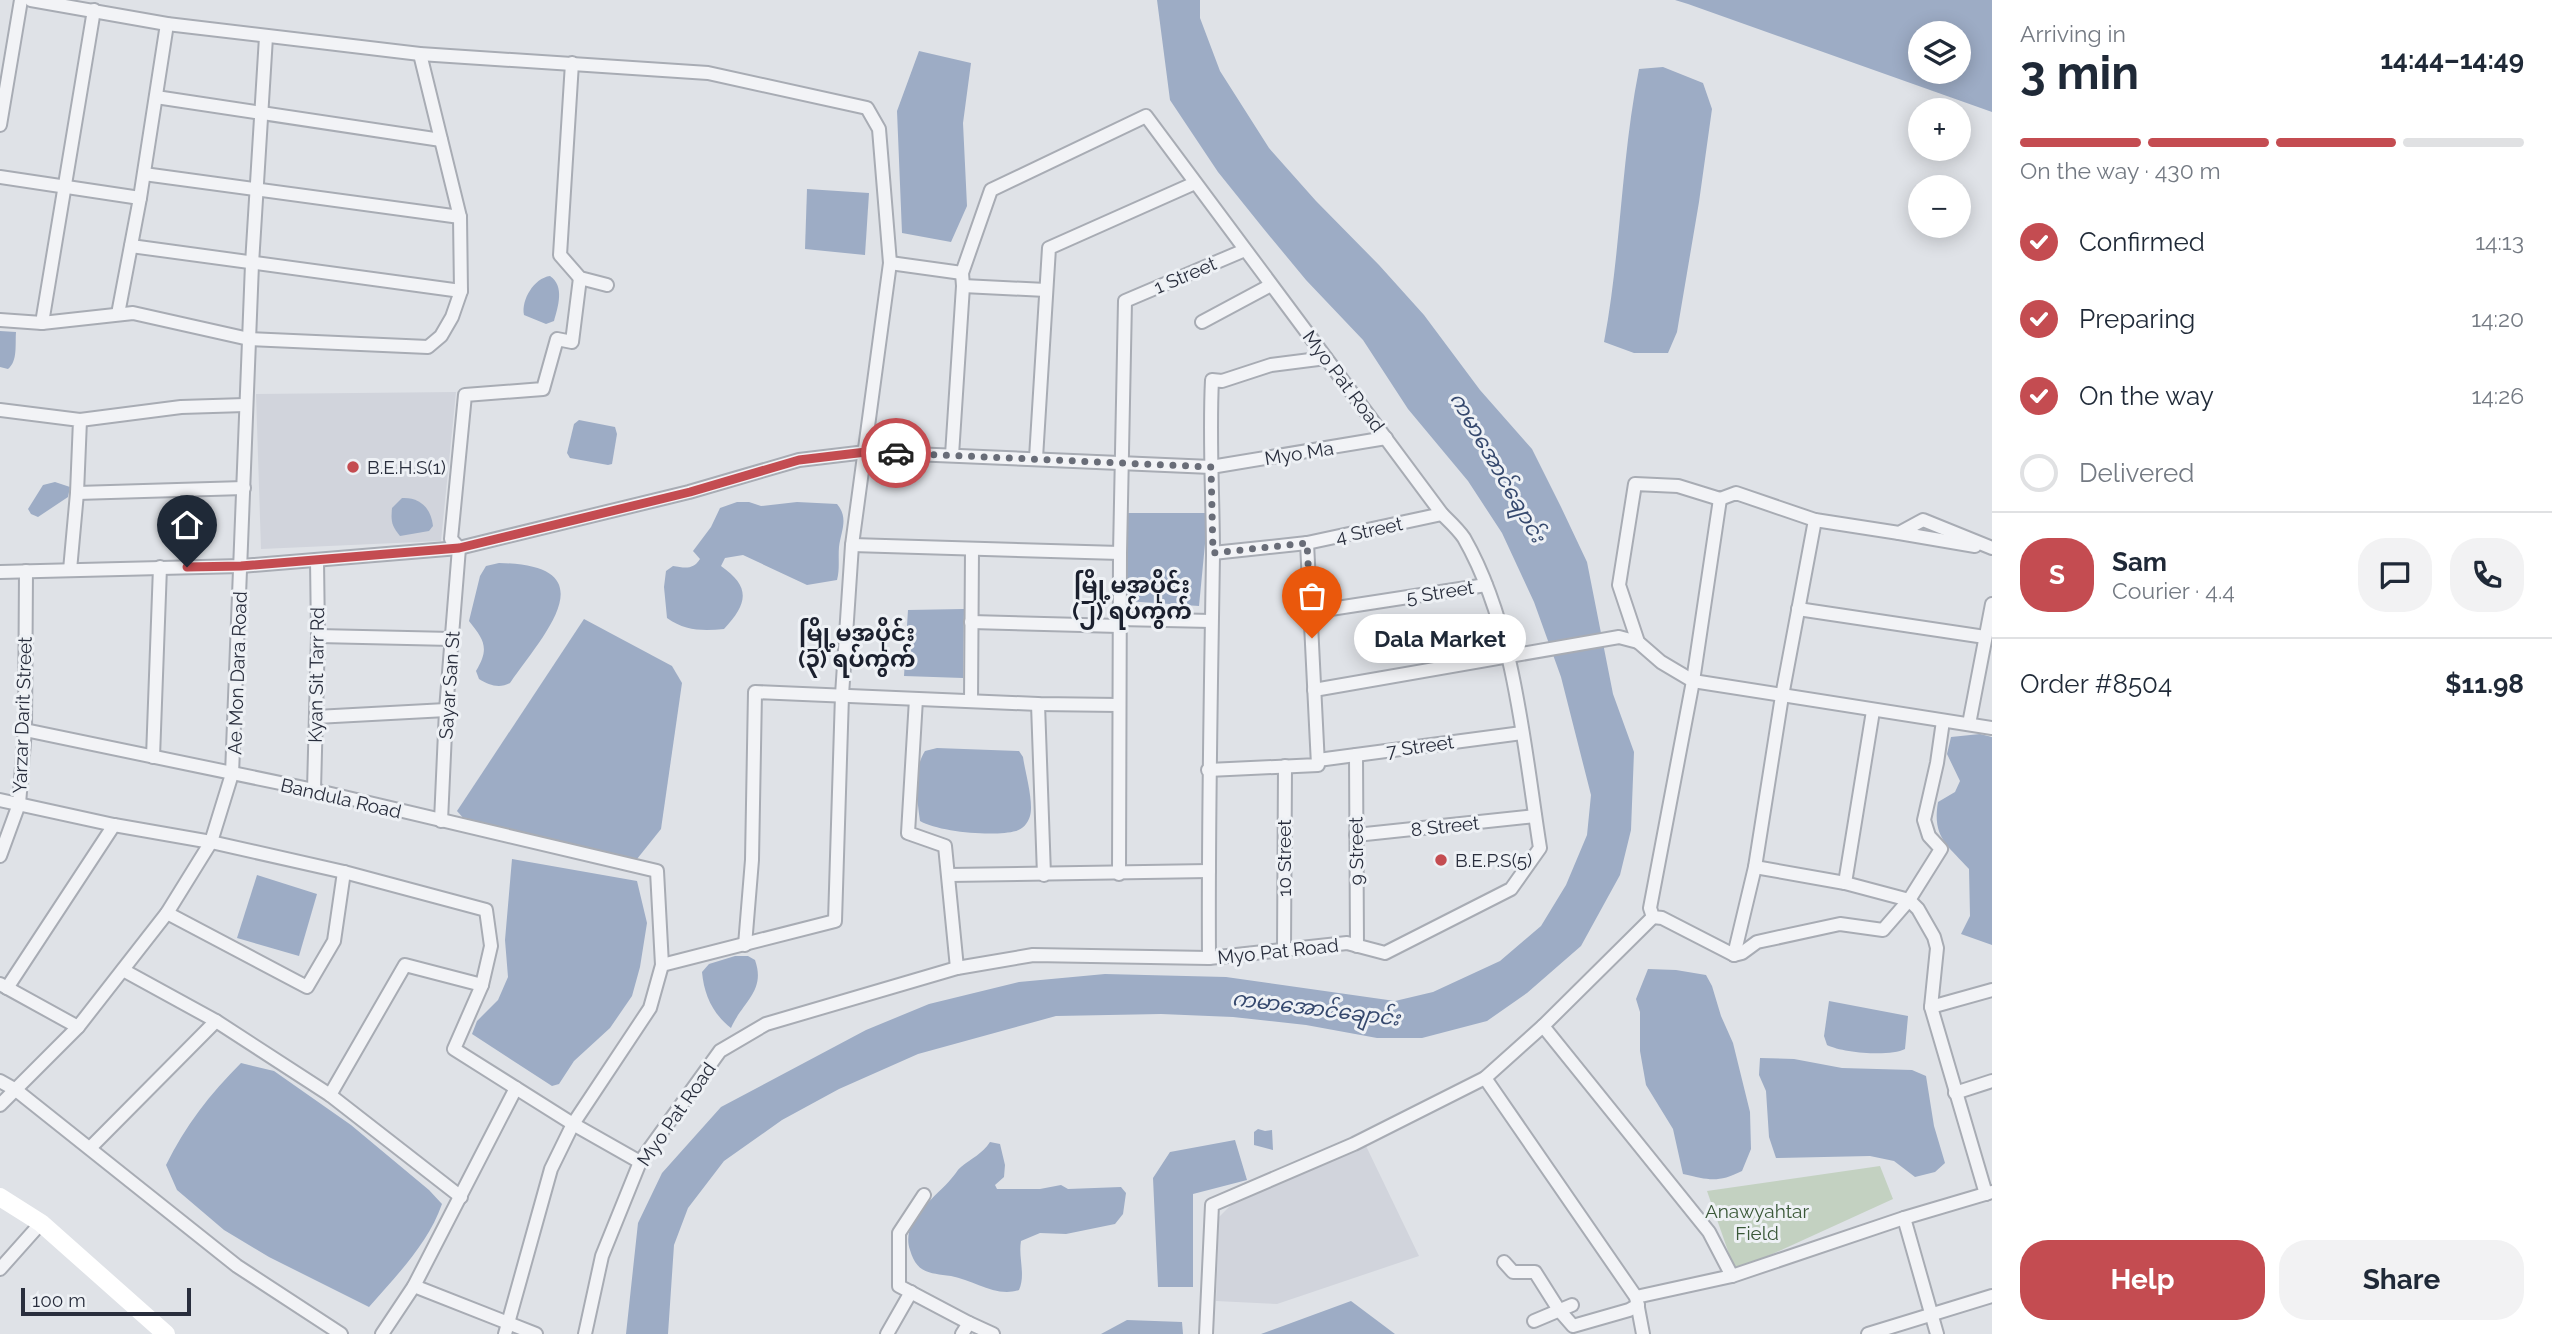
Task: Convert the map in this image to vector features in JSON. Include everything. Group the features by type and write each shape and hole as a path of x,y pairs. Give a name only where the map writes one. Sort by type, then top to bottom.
{"street":[{"path":"0,125 21,0"},
{"path":"31,0 266,37 420,54 708,73 867,108 879,129 890,263 852,545 842,695 835,921 662,965 650,1008 573,1124 551,1169 506,1329"},
{"path":"42,323 94,10"},
{"path":"118,314 140,198 167,23"},
{"name":"Ae Mon Dara Road","path":"0,1104 78,1027 167,913 211,842 232,774 245,405 255,189 266,37"},
{"path":"0,320 42,323 133,313 249,338 428,347 441,336 452,317 461,291 460,217 420,54"},
{"path":"572,63 560,255 580,278 607,285"},
{"path":"156,97 441,141"},
{"name":"Myo Pat Road","path":"585,1334 602,1256 640,1162 720,1051 766,1024 957,968 1033,955 1209,958 1347,943 1384,953 1511,889 1540,848 1507,656 1486,585 1462,535 1442,514 1146,116 991,190 963,280"},
{"path":"144,174 460,217"},
{"path":"0,177 140,198"},
{"path":"1036,458 1049,248 1195,183"},
{"path":"131,246 461,291"},
{"name":"1 Street","path":"1123,464 1125,301 1245,250"},
{"path":"890,263 963,280 1046,290"},
{"name":"Sayar San St","path":"441,821 446,710 459,548 451,539 466,395 543,389 558,339 572,341 580,278"},
{"path":"952,455 963,280"},
{"path":"1202,322 1272,285"},
{"path":"1209,958 1212,380 1223,382 1272,365 1326,358"},
{"path":"0,410 80,420 181,407 245,405"},
{"path":"70,570 80,420"},
{"name":"Myo Ma","path":"0,572 241,566 459,548 690,492 799,460 866,452 1211,467 1387,438"},
{"path":"1119,874 1119,553 1123,464"},
{"path":"1637,642 1619,585 1635,484 1678,486 1720,499 1736,493 1815,520 1899,533 1923,520 1992,550"},
{"path":"77,493 244,488"},
{"path":"1653,917 1650,908 1693,681 1720,499"},
{"name":"4 Street","path":"1213,553 1307,543 1442,514"},
{"path":"1734,955 1755,867 1782,696 1815,520"},
{"path":"1307,543 1318,760"},
{"path":"852,545 1119,553"},
{"path":"971,701 972,549"},
{"name":"Kyan Sit Tarr Rd","path":"314,790 317,560"},
{"path":"153,757 160,567"},
{"name":"Yarzar Darit Street","path":"0,856 19,804 25,730 26,570"},
{"name":"5 Street","path":"1311,612 1486,585"},
{"path":"1969,724 1992,604"},
{"path":"1798,609 1985,637"},
{"path":"971,622 1211,621"},
{"path":"318,636 452,639"},
{"path":"1314,690 1328,690 1619,637 1637,642 1661,662 1693,681 1873,711 1992,727"},
{"path":"745,945 751,860 755,692 1119,705"},
{"path":"916,699 908,833 945,846 957,968"},
{"path":"1038,704 1044,875"},
{"path":"316,717 446,710"},
{"path":"1846,883 1873,711"},
{"path":"1653,917 1662,918 1734,955 1757,942 1840,924 1884,930 1909,900 1941,849 1929,836 1924,820 1943,721"},
{"name":"Bandula Road","path":"25,730 314,790 657,871 662,965"},
{"name":"7 Street","path":"1208,770 1318,765 1318,760 1522,733"},
{"name":"9 Street","path":"1356,755 1357,946"},
{"name":"10 Street","path":"1284,950 1285,766"},
{"path":"0,800 114,825 211,842 344,872 486,911 491,946 482,985 454,1049 573,1124 640,1162"},
{"name":"8 Street","path":"1356,835 1535,816"},
{"path":"78,1027 3,986 114,825"},
{"path":"1504,1262 1513,1272 1535,1272 1559,1310 1571,1325 1576,1326 1629,1310 1637,1301 1732,1276 1904,1218 1989,1193 1955,1093 1931,1007 1937,948 1934,937 1918,909 1909,900 1846,883 1755,867"},
{"path":"949,875 1209,871"},
{"path":"167,913 307,987 332,947 344,872"},
{"path":"1206,1334 1212,1205 1354,1144 1485,1077 1543,1026 1653,917"},
{"path":"330,1095 405,965 482,985"},
{"path":"123,970 216,1021 330,1095 461,1197"},
{"path":"1931,1007 1992,990"},
{"path":"90,1149 216,1021"},
{"path":"1543,1026 1709,1232 1732,1276"},
{"path":"1485,1077 1637,1301 1643,1334"},
{"path":"0,1081 16,1090 237,1266 341,1334"},
{"path":"1955,1093 1992,1081"},
{"path":"382,1334 414,1286 516,1088"},
{"path":"923,1195 899,1233 899,1286 965,1328 993,1334"},
{"path":"0,1197 41,1223 166,1334"},
{"path":"1904,1218 1937,1334"},
{"path":"0,1269 41,1223"},
{"path":"414,1286 506,1329 536,1334"},
{"path":"887,1334 911,1292"},
{"path":"1868,1334 1992,1296"},
{"path":"1534,1321 1572,1305"}],"shaded area":[{"name":"B.E.H.S(1)","path":"456,392 441,541 261,549 256,394"},
{"path":"1366,1146 1419,1256 1277,1304 1216,1301 1219,1217 1235,1201"}],"green space":[{"name":"Anawyahtar Field","path":"1880,1166 1893,1199 1735,1271 1707,1191"}],"water":[{"name":"ကမာအောင်ချောင်း","path":"1157,0 1200,0 1200,18 1220,71 1269,148 1424,315 1480,390 1532,449 1587,562 1613,694 1634,752 1631,830 1620,875 1581,946 1527,993 1487,1021 1422,1038 1377,1038 1306,1025 1233,1017 1161,1014 1056,1016 918,1054 839,1089 782,1120 724,1161 688,1208 674,1245 668,1334 626,1334 638,1223 662,1173 721,1107 866,1030 929,1004 1019,982 1105,974 1226,977 1395,1001 1433,992 1500,961 1541,926 1566,885 1587,835 1591,795 1561,677 1534,602 1502,533 1468,481 1408,409 1363,340 1306,280 1263,228 1218,172 1170,100"},
{"path":"1675,0 1992,0 1992,112 1971,105 1971,98 1953,98 1913,84 1971,84 1971,21 1908,21 1908,82"},
{"path":"919,51 971,63 963,123 967,206 951,242 902,233 897,111"},
{"path":"1663,67 1703,83 1712,109 1677,332 1668,353 1634,353 1604,342 1628,137 1639,69"},
{"path":"807,189 869,193 865,255 805,249"},
{"path":"550,276 558,285 559,297 554,321 546,324 524,315 524,309 534,285"},
{"path":"0,331 16,332 15,357 8,369 0,367"},
{"path":"579,420 615,427 617,434 612,464 570,458 567,453 574,424"},
{"path":"55,482 70,487 68,497 38,517 31,514 28,509 43,485"},
{"path":"402,498 414,499 424,505 432,520 433,526 429,531 400,536 393,526 392,508"},
{"path":"737,502 761,506 797,502 837,504 843,514 843,520 837,580 807,585 743,555 725,558 721,566 738,581 743,596 732,620 724,629 716,630 694,629 674,622 667,618 664,587 666,571 673,566 695,565 700,559 693,551 711,527 720,508"},
{"path":"1128,513 1208,513 1199,606 1126,601"},
{"path":"499,563 533,567 552,576 560,589 559,605 551,624 510,683 498,686 479,679 476,671 483,656 483,644 469,621 480,576 486,566"},
{"path":"964,609 963,678 904,676 908,610"},
{"path":"584,619 672,666 682,683 661,829 637,859 465,820 457,811"},
{"path":"1980,734 1992,737 1992,945 1961,934 1970,916 1969,869 1943,840 1937,824 1938,802 1955,792 1960,781 1947,754 1951,737"},
{"path":"937,748 1019,751 1023,757 1031,803 1030,816 1025,825 1021,829 1006,833 981,833 953,831 920,821 917,785 921,758 925,751"},
{"path":"512,859 637,881 647,923 632,996 610,1028 574,1061 559,1084 552,1086 472,1034 477,1021 498,1000 508,977 505,940"},
{"path":"257,875 317,894 299,956 237,938"},
{"path":"735,956 748,956 755,960 758,980 752,996 731,1028 719,1017 711,1003 702,972 709,964"},
{"path":"1648,969 1706,975 1712,986 1733,1043 1750,1112 1751,1149 1742,1171 1734,1175 1713,1179 1683,1174 1673,1129 1646,1085 1640,1051 1640,1012 1636,999"},
{"path":"1829,1001 1908,1016 1905,1049 1889,1053 1866,1053 1827,1045 1824,1036"},
{"path":"1760,1058 1794,1059 1842,1068 1912,1070 1926,1076 1934,1126 1945,1163 1935,1172 1915,1177 1894,1161 1870,1156 1776,1158 1769,1137 1766,1091 1759,1075"},
{"path":"241,1063 274,1071 351,1125 442,1204 420,1246 369,1307 269,1257 224,1230 177,1190 166,1165 199,1111"},
{"path":"1258,1129 1272,1130 1273,1150 1254,1145 1254,1132"},
{"path":"1235,1140 1247,1180 1193,1194 1193,1287 1158,1287 1153,1178 1170,1152"},
{"path":"990,1142 1000,1144 1005,1165 1004,1177 995,1185 997,1189 1040,1189 1061,1185 1068,1189 1121,1187 1126,1193 1123,1214 1115,1224 1066,1234 1040,1233 1021,1241 1021,1284 1019,1290 1010,1292 993,1290 960,1278 925,1271 916,1264 908,1239 914,1220 921,1211 960,1168"},
{"path":"1351,1301 1395,1334 1261,1334"},
{"path":"1127,1320 1182,1322 1183,1334 1101,1334"}],"way so far":[{"path":"896,453 1211,467 1213,553 1307,543 1312,638"}],"place":[{"name":"B.E.H.S(1)","path":"353,467"},
{"name":"Dala Market","path":"1312,638"},
{"name":"B.E.P.S(5)","path":"1441,860"}],"district":[{"name":"မြို့မအပိုင်း (၂) ရပ်ကွက်","path":"1132,597"},
{"name":"မြို့မအပိုင်း (၃) ရပ်ကွက်","path":"857,645"}],"route":[{"path":"187,567 241,566 459,548 690,492 799,460 866,452 896,453"}]}
